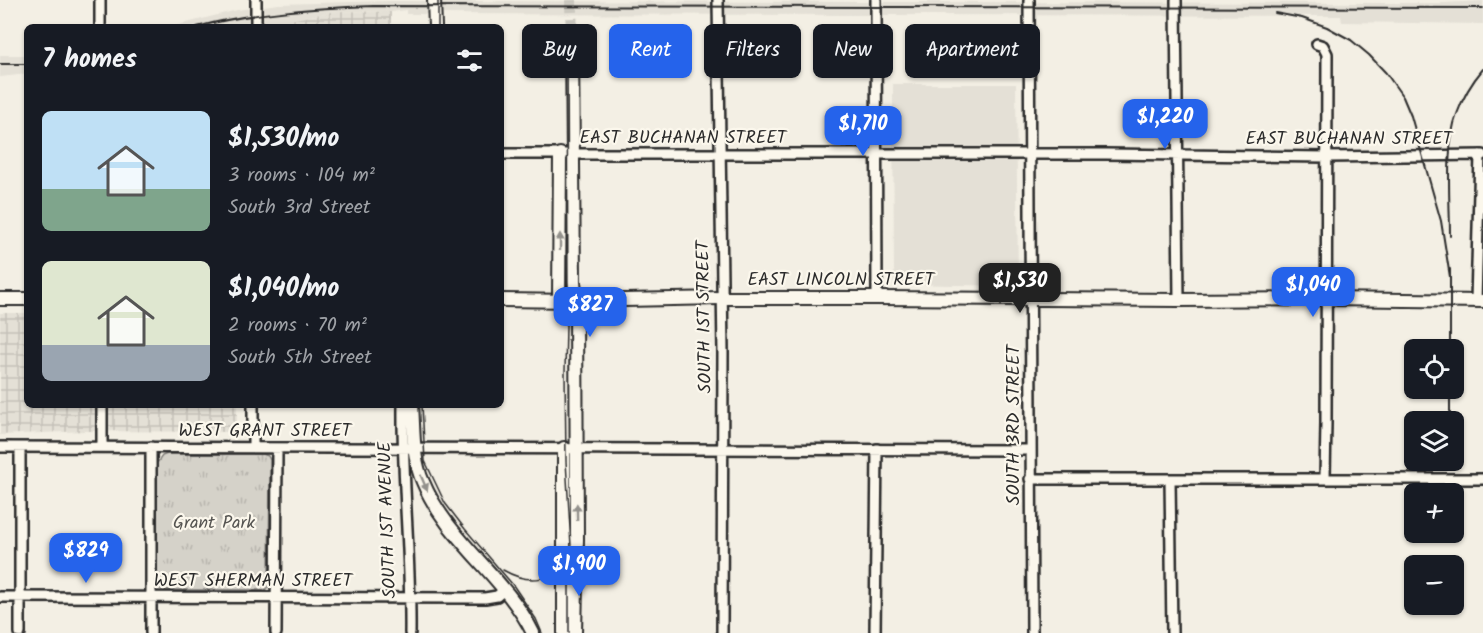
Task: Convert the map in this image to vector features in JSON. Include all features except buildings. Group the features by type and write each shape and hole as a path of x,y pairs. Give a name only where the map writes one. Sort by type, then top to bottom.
{"main road":[{"path":"434,0 435,24"},
{"path":"559,301 570,78"},
{"path":"564,633 576,301 567,154"},
{"name":"EAST LINCOLN STREET","path":"504,300 877,298 1480,301"},
{"path":"0,299 24,299"},
{"path":"412,408 409,448 417,461 422,480 434,504 504,590 526,620 532,633"},
{"path":"569,448 577,539 575,633"}],"street":[{"path":"100,0 100,24"},
{"path":"256,0 256,24"},
{"name":"SOUTH 1ST STREET","path":"718,0 723,448 722,633"},
{"path":"876,0 877,298"},
{"name":"SOUTH 3RD STREET","path":"1029,0 1032,633"},
{"path":"1176,0 1179,300"},
{"path":"1317,44 1323,46 1327,54 1325,478"},
{"name":"EAST BUCHANAN STREET","path":"504,154 1327,157 1481,155"},
{"path":"1480,301 1481,155"},
{"path":"102,408 102,447"},
{"path":"253,408 253,447"},
{"name":"SOUTH 1ST AVENUE","path":"403,408 409,448 410,633"},
{"name":"WEST GRANT STREET","path":"0,447 1030,450"},
{"path":"151,447 152,633"},
{"path":"20,448 20,633"},
{"path":"276,633 277,448"},
{"path":"875,633 878,449"},
{"path":"1030,479 1483,478"},
{"path":"1170,479 1172,633"},
{"name":"WEST SHERMAN STREET","path":"0,597 485,598 497,596 504,590"}],"shaded area":[{"path":"391,1 1443,3 1483,1 1483,24 1342,22 1341,16 406,14 406,10 336,11 271,24 183,24 237,10 278,4"},
{"path":"336,11 391,12 391,24 269,24"},
{"path":"0,55 24,55 24,74 0,77"},
{"path":"893,84 1016,84 1018,286 894,284"},
{"path":"0,313 24,313 24,408 237,408 237,432 85,431 0,435"}],"green space":[{"name":"Grant Park","path":"167,454 263,454 268,456 270,460 269,586 265,590 164,590 159,588 157,583 157,463 162,456"}],"tunnel":[{"path":"571,0 572,24"}],"tram line":[{"path":"438,0 438,24"},
{"path":"567,78 568,301 565,372 566,461 571,546 569,633"},
{"path":"422,408 425,461 445,503 513,585 536,619 542,633"},
{"path":"503,570 523,578 542,578 558,570 569,551"}],"railway":[{"path":"210,24 262,14 373,6 1483,8"},
{"path":"1275,13 1302,18 1327,27 1351,40 1386,73 1403,97 1411,116 1441,221 1450,277"},
{"path":"0,64 24,64"},
{"path":"1450,236 1449,174 1453,127 1465,96 1483,69"},
{"path":"1450,269 1450,339"},
{"path":"1450,399 1450,411"}]}
